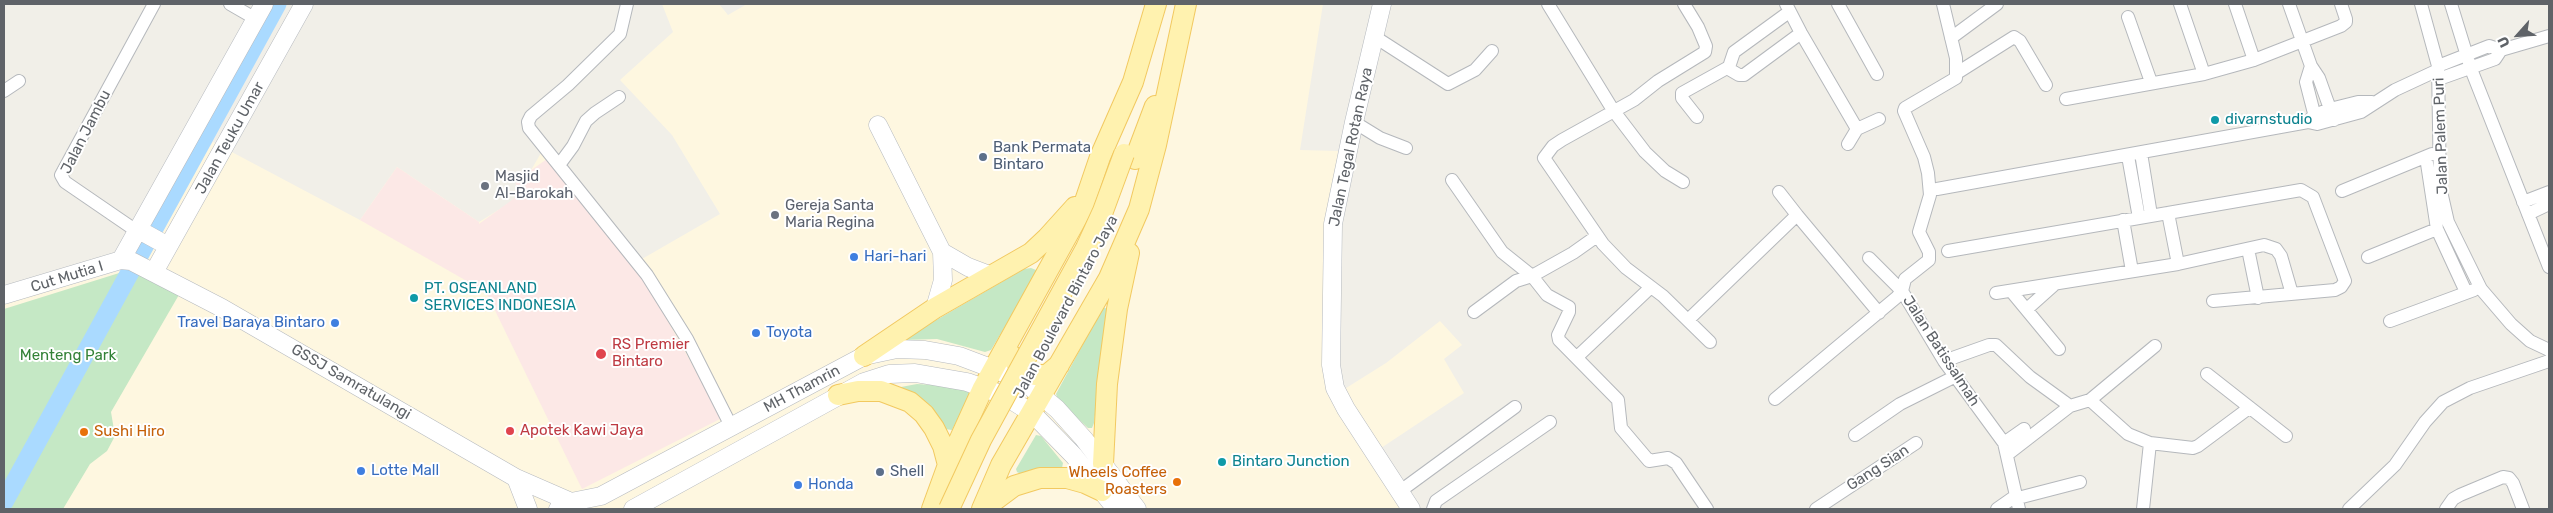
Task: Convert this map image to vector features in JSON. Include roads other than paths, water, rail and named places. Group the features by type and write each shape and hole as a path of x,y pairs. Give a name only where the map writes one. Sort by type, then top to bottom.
{"main road":[{"name":"Jalan Teuku Umar","path":"138,265 151,237 304,4"},
{"name":"Jalan Boulevard Bintaro Jaya","path":"932,509 948,465 983,388 1012,332 1083,208 1089,186 1133,82 1156,4"},
{"name":"Jalan Boulevard Bintaro Jaya","path":"982,509 1001,465 1013,443 1109,278 1139,210 1186,4"},
{"name":"Jalan Tegal Rotan Raya","path":"1382,4 1354,122 1333,224 1331,256 1332,378 1346,409 1410,509"},
{"name":"Jalan Teuku Umar","path":"138,265 260,11"},
{"name":"Jalan Boulevard Bintaro Jaya","path":"949,509 981,440 1086,248 1171,73"},
{"name":"Jalan Boulevard Bintaro Jaya","path":"963,509 991,448 1098,253 1118,209 1136,116 1133,82"},
{"path":"878,125 942,252 943,280 936,308"},
{"path":"864,356 936,308 989,275 1031,252 1047,238 1089,186"},
{"path":"1104,464 1106,399 1116,318 1139,210"},
{"path":"942,252 968,267 989,275"},
{"name":"Cut Mutia I","path":"4,296 138,265"},
{"name":"GSSJ Samratulangi","path":"138,265 222,308 565,506"},
{"path":"1012,332 1011,356 1020,369 1035,375 1047,375 1060,363"},
{"name":"MH Thamrin","path":"565,506 601,496 864,356 897,349 925,350 959,356 1012,376 1042,394 1084,439 1137,509"},
{"name":"MH Thamrin","path":"634,509 864,382 889,374 915,373 943,376 983,388 1002,395 1032,413 1074,456 1116,509"},
{"path":"838,395 858,391 881,391 910,402 924,414 934,428 943,446 948,465"},
{"path":"966,424 980,416 988,415 1004,419 1014,428 1013,443"},
{"path":"982,509 1014,486 1040,478 1058,477 1076,480 1102,491"},
{"path":"516,478 528,509"}],"street":[{"name":"Jalan Jambu","path":"151,237 65,182 61,175 154,4"},
{"path":"230,4 260,11"},
{"path":"627,4 620,34 575,79 531,116 528,122 529,128 647,275 686,339 731,426"},
{"path":"1548,4 1613,110 1645,152 1665,171 1683,182"},
{"path":"1684,4 1698,27 1706,46 1705,52 1658,81 1634,100 1613,110 1553,146 1544,158 1597,236 1626,268 1663,296 1710,342"},
{"path":"1838,4 1877,74"},
{"path":"1942,4 1957,72 2014,37 2020,41 2046,85"},
{"path":"1951,38 1997,4"},
{"path":"2180,4 2204,74"},
{"path":"2235,4 2254,60"},
{"path":"2289,4 2311,66 2320,78 2332,114"},
{"path":"2066,99 2204,74 2254,60 2302,42 2346,22 2341,4"},
{"name":"Jalan Palem Puri","path":"2421,4 2438,72 2440,187 2448,222 2481,289 2511,324 2530,341 2549,350"},
{"path":"2451,4 2465,54 2549,267"},
{"path":"1697,117 1682,98 1682,92 1729,68 1734,52 1788,8 1857,129"},
{"path":"2128,17 2152,82"},
{"path":"1729,68 1739,75 1744,75 1801,33"},
{"path":"1937,189 2128,156 2313,120 2358,102 2372,102 2438,72 2465,54 2489,46 2501,50 2549,36"},
{"path":"1375,38 1448,84 1476,70 1492,51"},
{"path":"2438,72 2471,69 2495,59 2501,50"},
{"path":"2311,66 2306,82 2313,120"},
{"name":"Jalan Batissalmah","path":"1957,72 1952,81 1905,108 1904,111 1924,157 1928,173 1930,195 1919,232 1930,256 1929,260 1905,279 1902,291 1954,377 2006,449"},
{"path":"4,91 19,81"},
{"path":"559,165 573,146 586,121 594,113 619,97"},
{"path":"1848,144 1857,129 1879,119"},
{"path":"1354,122 1380,138 1406,148"},
{"path":"2342,191 2438,151"},
{"path":"2141,153 2145,217"},
{"path":"2128,156 2145,217"},
{"path":"2426,157 2437,230 2466,292"},
{"path":"1452,180 1502,252 1532,276 1547,295 1568,307 1569,312 1558,337 1618,400 1620,409 1619,425 1651,462 1668,458 1676,463 1707,509"},
{"path":"1948,251 2300,190 2313,197 2345,282 2341,287 2335,290 2213,301"},
{"path":"1779,192 1879,313"},
{"path":"2526,208 2549,192"},
{"path":"2526,208 2549,204"},
{"path":"2168,213 2178,264"},
{"path":"1688,320 1797,215"},
{"path":"2123,220 2132,271"},
{"path":"2368,258 2437,230"},
{"path":"1474,312 1516,281 1532,276 1574,253 1597,236"},
{"path":"1996,293 2178,264 2264,245 2276,249 2281,256 2292,294"},
{"path":"2248,248 2258,298"},
{"path":"1775,399 1879,313 1902,291 1869,258"},
{"path":"2027,309 2055,284"},
{"path":"1577,357 1650,288"},
{"path":"2390,321 2466,292 2481,289"},
{"path":"2011,290 2059,349"},
{"path":"1944,361 1989,345 1996,345 2030,378 2070,406"},
{"path":"2006,449 2070,406 2090,400 2155,346"},
{"path":"2349,509 2395,465 2425,422 2443,402 2464,390 2549,361"},
{"path":"2207,374 2286,436"},
{"path":"1856,435 1900,404 1954,377"},
{"path":"2090,400 2128,434 2150,443 2198,446 2249,408"},
{"path":"1399,492 1515,407"},
{"path":"1433,509 1436,501 1550,422"},
{"path":"2006,449 2024,429"},
{"name":"Gang Sian","path":"1816,509 1916,443"},
{"path":"2143,509 2150,443"},
{"path":"2006,449 2018,501"},
{"path":"2446,509 2453,499 2460,495 2503,477 2509,478 2513,483 2522,509"},
{"path":"1997,509 2080,482"}],"waterway":[{"path":"4,502 277,4"}],"place":[{"name":"divarnstudio","path":"2215,120"},
{"name":"Bank Permata Bintaro","path":"983,157"},
{"name":"Masjid Al-Barokah","path":"485,186"},
{"name":"Gereja Santa Maria Regina","path":"775,215"},
{"name":"Hari-hari","path":"854,257"},
{"name":"PT. OSEANLAND SERVICES INDONESIA","path":"414,298"},
{"name":"Travel Baraya Bintaro","path":"335,323"},
{"name":"Toyota","path":"756,333"},
{"name":"RS Premier Bintaro","path":"601,354"},
{"name":"Apotek Kawi Jaya","path":"510,431"},
{"name":"Sushi Hiro","path":"84,432"},
{"name":"Bintaro Junction","path":"1222,462"},
{"name":"Lotte Mall","path":"361,471"},
{"name":"Shell","path":"880,472"},
{"name":"Wheels Coffee Roasters","path":"1177,482"},
{"name":"Honda","path":"798,485"}],"park label":[{"name":"Menteng Park","path":"68,356"}]}
